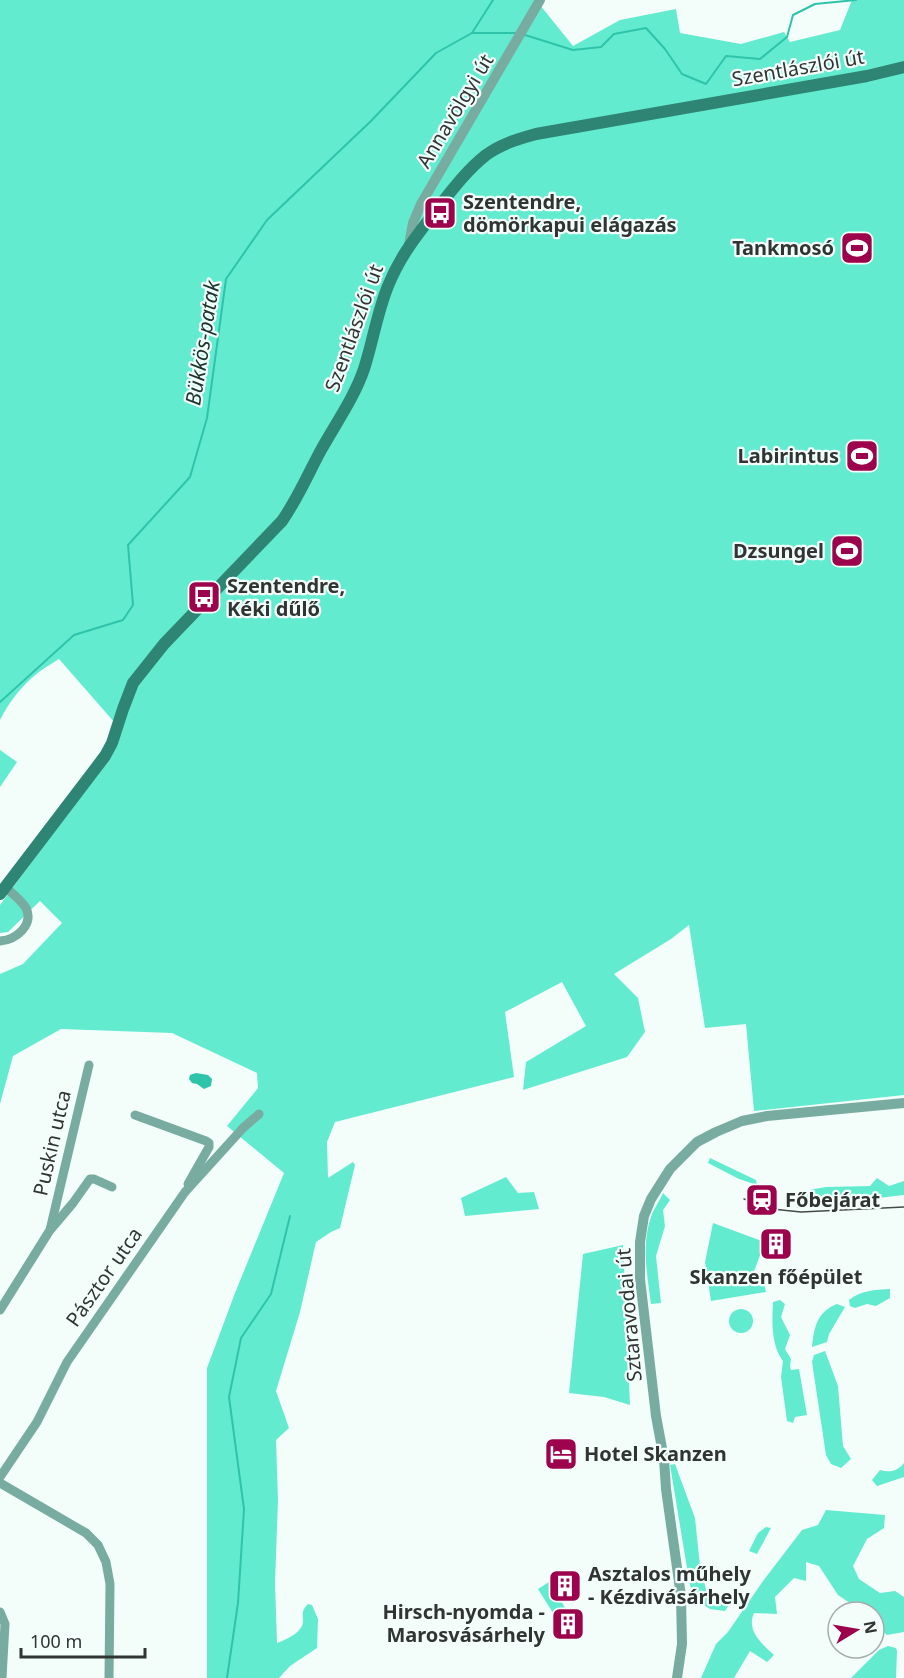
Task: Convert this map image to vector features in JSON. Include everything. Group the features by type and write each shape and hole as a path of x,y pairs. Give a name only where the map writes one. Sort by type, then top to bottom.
{"main road":[{"name":"Szentlászlói út","path":"3,891 105,756 112,743 133,684 164,644 282,521 296,502 320,452 352,397 364,369 378,315 396,267 409,244 455,186 486,155 514,140 536,134 867,76 904,67"}],"street":[{"name":"Annavölgyi út","path":"409,244 412,223 421,204 540,0"},
{"path":"0,941 6,941 19,935 27,924 27,910 19,900 3,891"},
{"name":"Puskin utca","path":"50,1230 89,1065"},
{"name":"Sztaravodai út","path":"677,1678 682,1644 681,1596 640,1279 640,1242 644,1216 651,1199 670,1169 697,1142 716,1132 742,1121 767,1116 904,1103"},
{"name":"Pásztor utca","path":"0,1477 37,1422 67,1362 185,1192 243,1128 259,1114"},
{"path":"135,1115 209,1143 185,1192"},
{"name":"Puskin utca","path":"0,1310 50,1230 90,1179 112,1187"},
{"path":"0,1289 10,1295"},
{"path":"0,1483 86,1533 98,1545 106,1562 110,1584 109,1678"},
{"path":"0,1612 5,1624 3,1678"}],"shaded area":[{"path":"0,0 536,0 573,46 620,20 676,9 680,33 741,44 784,32 790,42 840,30 852,0 904,0 904,1095 754,1111 746,1024 705,1028 689,925 671,939 614,974 638,998 645,1032 627,1057 523,1090 526,1062 586,1026 562,982 505,1012 514,1077 335,1122 327,1142 328,1178 353,1162 355,1165 340,1228 316,1242 300,1312 276,1391 289,1428 276,1440 277,1643 300,1630 303,1611 308,1604 312,1605 318,1619 317,1648 290,1666 279,1678 207,1678 207,1368 284,1173 227,1126 258,1088 257,1073 172,1033 61,1029 13,1056 0,1104 0,974 23,964 62,923 40,901 8,932 0,933 0,905 103,765 122,731 59,659 27,682 12,700 0,720"},
{"path":"0,750 17,762 0,787"},
{"path":"196,1073 208,1075 212,1079 211,1086 204,1089 192,1083 189,1079 190,1075"},
{"path":"710,1158 756,1180 757,1185 739,1179 708,1163"},
{"path":"506,1177 518,1193 534,1192 539,1209 465,1216 461,1198"},
{"path":"877,1178 889,1186 904,1181 904,1195 809,1206 805,1202 809,1190 826,1187 870,1186"},
{"path":"663,1193 670,1200 663,1210 665,1226 656,1256 661,1303 651,1304 646,1259 647,1236 652,1214"},
{"path":"713,1223 765,1242 753,1274 763,1279 766,1292 711,1301 705,1262"},
{"path":"623,1245 630,1405 604,1397 569,1393 583,1254"},
{"path":"890,1289 890,1298 876,1306 867,1304 855,1308 850,1306 849,1300 858,1294"},
{"path":"780,1300 785,1304 781,1317 790,1335 785,1349 791,1359 791,1370 799,1369 807,1415 795,1417 793,1423 787,1421 781,1377 783,1361 776,1348 773,1333 773,1302"},
{"path":"837,1304 845,1307 829,1334 827,1342 812,1347 818,1321 825,1311"},
{"path":"741,1309 746,1310 752,1316 752,1326 746,1332 741,1333 736,1332 730,1326 729,1321 730,1316 736,1310"},
{"path":"825,1351 838,1386 843,1446 851,1459 841,1468 831,1464 826,1455 812,1362 814,1355"},
{"path":"904,1463 904,1477 877,1486 872,1480 880,1470 894,1471"},
{"path":"675,1464 695,1518 700,1566 708,1597 727,1595 733,1599 725,1611 710,1609 693,1598 670,1465"},
{"path":"826,1510 885,1515 884,1528 867,1539 853,1566 859,1579 880,1593 895,1591 904,1597 904,1632 886,1634 886,1600 845,1600 838,1595 819,1566 806,1562 806,1581 794,1578 775,1597 777,1614 754,1613 752,1626 756,1637 774,1655 767,1662 750,1651 734,1678 701,1678 716,1644 728,1632 802,1530 818,1525"},
{"path":"766,1527 771,1528 757,1554 749,1551 758,1533"},
{"path":"549,1582 569,1614 558,1621 538,1589"},
{"path":"886,1647 896,1648 897,1651 896,1678 851,1678 869,1660 886,1660"}],"waterway":[{"name":"Bükkös-patak","path":"0,702 74,635 123,620 133,605 128,545 190,477 207,418 226,279 267,220 371,121 436,53 472,33 493,0"},
{"path":"525,35 573,50 601,47 614,34 646,28 665,49 682,74 706,84 726,56 760,59 787,37 793,15 815,4 856,0"},
{"path":"472,33 517,33"},
{"path":"227,1678 238,1603 244,1509 229,1397 241,1338 271,1294 290,1216"}],"tram line":[{"path":"744,1199 772,1209 801,1212 904,1207"}],"place":[{"name":"Szentendre, dömörkapui elágazás","path":"440,213"},
{"name":"Tankmosó","path":"857,248"},
{"name":"Labirintus","path":"862,456"},
{"name":"Dzsungel","path":"847,551"},
{"name":"Szentendre, Kéki dűlő","path":"204,597"},
{"name":"Főbejárat","path":"762,1200"},
{"name":"Skanzen főépület","path":"776,1244"},
{"name":"Hotel Skanzen","path":"561,1454"},
{"name":"Asztalos műhely - Kézdivásárhely","path":"565,1586"},
{"name":"Hirsch-nyomda - Marosvásárhely","path":"568,1624"}]}
